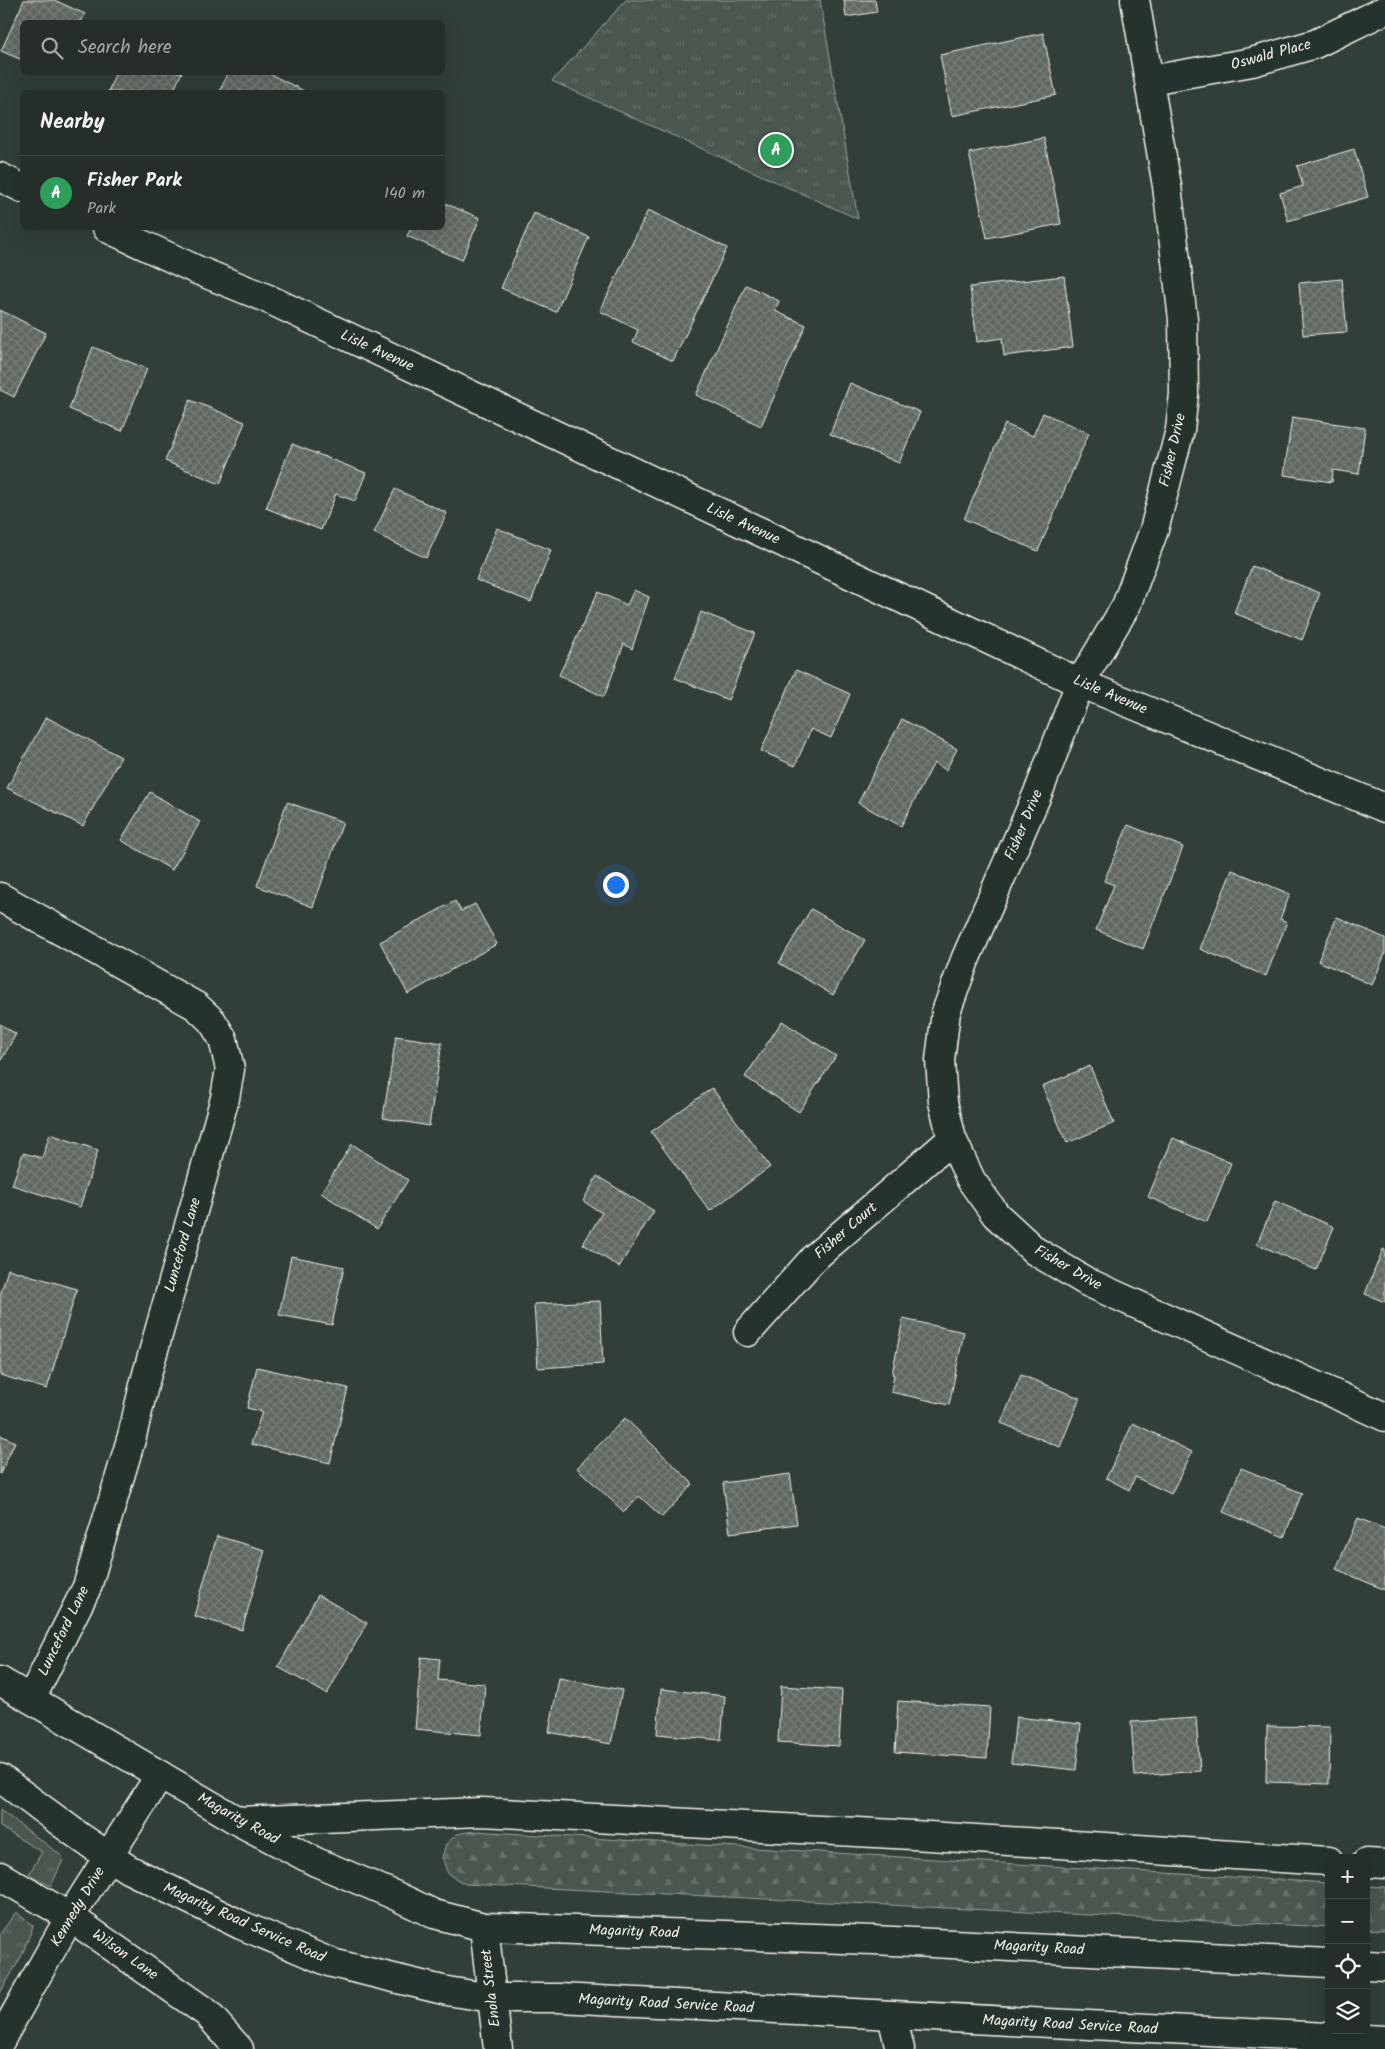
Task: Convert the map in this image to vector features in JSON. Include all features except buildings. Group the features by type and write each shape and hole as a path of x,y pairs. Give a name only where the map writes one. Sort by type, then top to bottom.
{"street":[{"name":"Fisher Drive","path":"1135,0 1167,186 1183,319 1183,403 1180,430 1154,530 1126,606 1080,683 1040,788 965,960 946,1012 940,1060 943,1102 952,1139 971,1180 991,1208 1035,1251 1088,1282 1385,1417"},
{"name":"Oswald Place","path":"1150,80 1252,62 1306,46 1385,10"},
{"path":"0,177 20,187"},
{"name":"Lisle Avenue","path":"111,230 197,270 275,303 1080,683 1385,808"},
{"name":"Lunceford Lane","path":"0,896 196,1006 212,1021 223,1039 230,1069 225,1098 144,1381 132,1436 87,1587 31,1699"},
{"name":"Fisher Court","path":"748,1332 814,1258 952,1139"},
{"name":"Magarity Road","path":"0,1681 238,1821 316,1862 434,1914 484,1927 873,1940 1325,1963"},
{"name":"Kennedy Drive","path":"0,2042 70,1917 160,1775"},
{"name":"Magarity Road Service Road","path":"0,1778 83,1840 128,1869 241,1925 332,1963 447,1992 492,1998 559,1998 1385,2040"},
{"path":"238,1821 482,1812 913,1835 1325,1861"},
{"path":"1370,1863 1385,1864"},
{"name":"Wilson Lane","path":"0,1876 70,1917 207,2013 238,2049"},
{"name":"Enola Street","path":"484,1927 498,2049"},
{"path":"1370,1965 1385,1966"},
{"path":"892,2016 900,2049"}],"green space":[{"path":"626,0 820,0 858,219 552,81"},
{"path":"0,1810 62,1856 63,1860 51,1886 29,1874 42,1852 0,1827"},
{"path":"473,1831 1325,1883 1325,1927 465,1884 448,1874 442,1857 446,1844 457,1834"},
{"path":"1370,1886 1385,1887 1385,1930 1370,1929"},
{"path":"16,1912 33,1926 22,1955 0,1993 0,1934"}],"place":[{"name":"Fisher Park","path":"776,150"}]}
